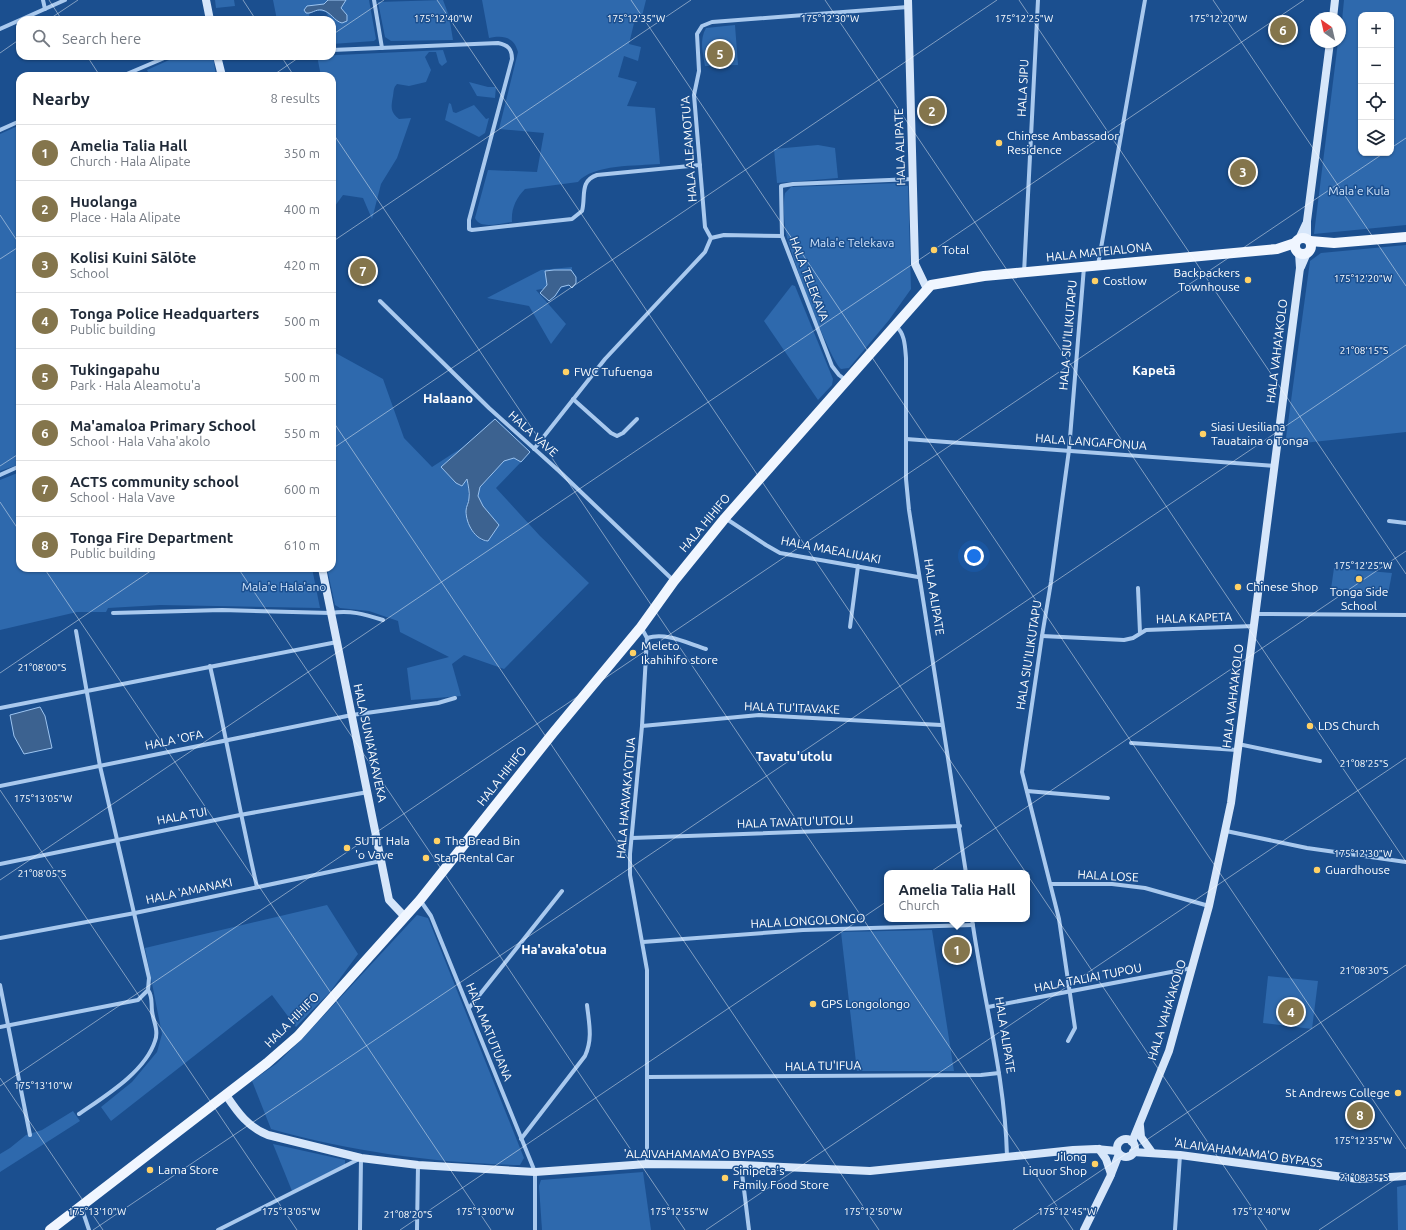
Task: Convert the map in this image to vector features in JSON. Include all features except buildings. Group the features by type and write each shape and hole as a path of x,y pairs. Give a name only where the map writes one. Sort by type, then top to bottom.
{"main road":[{"path":"206,0 209,16"},
{"path":"1334,12 1335,0"},
{"name":"HALA ALIPATE","path":"908,4 914,179 914,264 927,289"},
{"name":"HALA VAHA'AKOLO","path":"1084,1230 1141,1120 1169,1051 1209,906 1226,831 1329,48"},
{"path":"218,60 221,72"},
{"name":"HALA MATEIALONA","path":"927,289 931,285 943,282 1084,266 1098,266 1406,237"},
{"name":"HALA HIHIFO","path":"50,1230 267,1063 298,1036 420,900 553,733 641,627 674,581 725,518 896,326 927,289"},
{"name":"HALA SUNIA'AKAVEKA","path":"323,572 389,900 405,917"},
{"name":"'ALAIVAHAMAMA'O BYPASS","path":"226,1095 245,1121 256,1130 283,1139 361,1158 418,1165 535,1172 647,1164 741,1165 870,1171 1007,1156 1126,1148 1358,1179 1406,1176"},
{"path":"1141,1120 1141,1136 1154,1152"},
{"path":"1098,1149 1106,1160 1111,1176"}],"street":[{"path":"43,0 44,9"},
{"path":"29,16 64,0"},
{"path":"374,0 382,48"},
{"name":"HALA SIPU","path":"1024,273 1038,0"},
{"path":"1098,266 1145,0"},
{"name":"HALA ALEAMOTU'A","path":"711,238 705,227 694,95 700,71 697,34 702,26 712,22 908,4"},
{"path":"0,29 16,22"},
{"path":"336,50 498,43 509,47 512,52 512,59 469,220 469,229 477,231 572,219 582,211 583,189 588,179 592,177 700,165"},
{"path":"131,72 160,60"},
{"path":"0,130 16,123"},
{"name":"HALA TELEKAVA","path":"847,381 839,375 832,366 782,236 781,186 793,184 914,179"},
{"path":"534,449 605,359 705,252 711,238 724,235 782,236"},
{"name":"HALA SIU'ILIKUTAPU","path":"1068,1041 1075,1028 1071,992 1059,919 1022,772 1051,582 1068,450 1084,266"},
{"name":"HALA VAVE","path":"380,301 674,581"},
{"name":"HALA ALIPATE","path":"896,326 901,330 904,338 906,358 906,439 909,510 918,577 960,826 966,870"},
{"path":"572,399 611,433 617,436 623,433 637,419"},
{"name":"HALA LANGAFONUA","path":"906,439 1275,466"},
{"path":"0,475 16,468"},
{"name":"HALA MAEALIUAKI","path":"725,518 780,553 918,577"},
{"path":"1389,521 1406,523"},
{"path":"850,627 858,566"},
{"path":"1138,588 1140,633"},
{"path":"113,613 222,610 331,613 346,611 362,613 382,620"},
{"path":"1255,614 1406,615"},
{"name":"HALA KAPETA","path":"1042,636 1124,640 1133,638 1146,630 1254,626"},
{"name":"HALA HA'AVAKA'OTUA","path":"641,627 646,638 642,726 630,875 648,970 647,1164"},
{"path":"76,631 85,690 100,766 148,978 148,990 151,995 152,1011 156,1028 156,1040 148,1056 123,1083 79,1114"},
{"path":"646,638 655,635 671,637 706,649"},
{"path":"0,708 85,690 337,642"},
{"path":"210,666 227,740 240,815 257,887"},
{"name":"HALA 'OFA","path":"0,786 352,715 438,703 455,698"},
{"name":"HALA TU'ITAVAKE","path":"642,726 759,715 942,725"},
{"path":"1131,743 1238,747 1320,761"},
{"path":"1027,790 1108,798"},
{"name":"HALA TUI","path":"0,864 117,839 368,792"},
{"name":"HALA TAVATU'UTOLU","path":"632,838 960,826"},
{"path":"1226,831 1307,848 1406,862"},
{"name":"HALA 'AMANAKI","path":"0,938 134,913 381,862"},
{"name":"HALA LOSE","path":"1051,884 1112,884 1145,888 1209,906"},
{"path":"469,1008 562,891"},
{"name":"HALA MATUTUANA","path":"420,900 431,916 535,1172"},
{"name":"HALA ALIPATE","path":"972,922 999,1073 1006,1126 1007,1156"},
{"name":"HALA LONGOLONGO","path":"643,942 803,930 973,925"},
{"name":"HALA TALIAI TUPOU","path":"988,1007 1192,968"},
{"path":"0,985 30,1135"},
{"path":"0,1026 138,1000 148,990"},
{"path":"521,1139 585,1056 590,1046 587,1004"},
{"name":"HALA TU'IFUA","path":"648,1077 973,1076 999,1073"},
{"path":"1175,1230 1180,1155"},
{"path":"218,1230 361,1158 360,1230"},
{"path":"417,1230 418,1165"},
{"path":"741,1165 749,1230"},
{"path":"535,1172 535,1230"},
{"path":"81,1206 89,1230"}],"green space":[{"path":"215,0 234,0 235,6 216,8"},
{"path":"273,0 369,0 376,39 374,41 336,44 336,16 328,16 326,12 314,10 309,14 309,16 276,16"},
{"path":"443,0 449,16 453,40 391,41 385,37 378,2"},
{"path":"482,0 646,0 642,16 636,15 629,44 641,47 638,61 624,56 618,77 637,82 627,106 655,108 660,164 604,169 585,176 578,182 525,189 515,204 512,213 512,222 486,225 478,222 475,218 488,170 537,172 544,133 499,129 518,52 514,43 508,38 489,38"},
{"name":"Mala'e Kula","path":"1344,0 1406,0 1406,225 1314,234 1337,48 1346,48 1346,12 1343,12"},
{"path":"735,25 738,65 705,66 702,42 706,28"},
{"path":"443,50 447,62 442,66 439,63 436,52 429,52 425,57 431,70 426,82 409,86 397,84 394,88 392,106 394,114 399,119 411,118 397,158 381,184 372,219 363,198 343,195 336,205 336,72 320,72 318,60 336,60 336,55"},
{"path":"169,60 214,60 215,72 148,72 147,70"},
{"path":"469,82 488,87 496,87 495,98 477,96"},
{"path":"449,103 451,104 453,112 456,113 474,105 486,119 489,118 485,133 479,137 445,120"},
{"path":"16,127 16,465 0,471 0,134"},
{"path":"818,145 835,148 838,178 777,183 774,149"},
{"name":"Mala'e Telekava","path":"900,183 908,186 911,289 889,320 849,368 841,369 835,361 819,327 789,244 784,218 785,193 791,187"},
{"path":"1406,245 1406,432 1285,445 1310,261 1321,253"},
{"path":"572,267 572,284 536,290 566,324 551,344 529,306 487,298 541,270"},
{"path":"792,285 795,286 833,379 832,385 818,400 764,321"},
{"path":"336,353 383,379 404,438 432,467 463,447 441,467 456,483 462,486 467,479 469,498 466,509 470,525 482,541 495,531 499,525 483,506 478,496 480,487 504,461 514,458 521,462 496,488 540,536 589,583 504,669 464,655 452,664 461,696 411,700 407,668 449,657 400,632 398,621 369,611 340,608 335,605 328,572 336,572"},
{"name":"Mala'e Hala'ano","path":"16,474 16,572 313,572 320,608 160,605 108,608 106,612 77,612 0,630 0,480"},
{"path":"1334,568 1392,573 1388,594 1331,589"},
{"path":"327,905 358,954 330,992 296,1027 272,995 111,1121 101,1107 132,1082 157,1052 162,1034 145,948"},
{"path":"417,915 428,918 524,1158 520,1165 457,1162 394,1155 332,1144 271,1129 252,1081 276,1064 302,1039"},
{"path":"932,930 954,1071 857,1071 841,932"},
{"path":"1268,976 1318,981 1312,1029 1263,1023"},
{"path":"73,1111 80,1121 0,1172 0,1154 26,1135 42,1130"},
{"path":"273,1144 345,1160 345,1165 292,1191"},
{"path":"643,1172 651,1230 542,1230 539,1186 541,1180"},
{"path":"1406,1185 1406,1230 1398,1230 1397,1187"}],"shaded area":[{"path":"328,0 346,0 341,8 347,15 347,21 342,23 339,22 336,19 336,16 332,16 322,10 306,13 304,10 307,6 324,4"},
{"path":"571,270 576,277 576,283 572,288 569,285 561,287 555,296 549,301 540,293 547,285 545,271"},
{"path":"495,419 530,452 521,462 514,458 504,461 480,487 478,496 483,506 499,525 488,541 479,538 475,534 466,516 466,508 469,500 467,479 462,486 456,483 441,467"},
{"path":"40,707 45,716 52,748 24,754 14,736 10,715"}],"place":[{"name":"Ma'amaloa Primary School","path":"1283,30"},
{"name":"Tukingapahu","path":"720,54"},
{"name":"Huolanga","path":"932,111"},
{"name":"Chinese Ambassador Residence","path":"999,143"},
{"name":"Kolisi Kuini Sālōte","path":"1243,172"},
{"name":"Total","path":"934,250"},
{"name":"ACTS community school","path":"363,271"},
{"name":"Backpackers Townhouse","path":"1248,280"},
{"name":"Costlow","path":"1095,281"},
{"name":"FWC Tufuenga","path":"566,372"},
{"name":"Siasi Uesiliana Tauataina o Tonga","path":"1203,434"},
{"name":"Tonga Side School","path":"1359,579"},
{"name":"Chinese Shop","path":"1238,587"},
{"name":"Meleto Ikahihifo store","path":"633,653"},
{"name":"LDS Church","path":"1310,726"},
{"name":"The Bread Bin","path":"437,841"},
{"name":"SUTT Hala 'o Vave","path":"347,848"},
{"name":"Star Rental Car","path":"426,858"},
{"name":"Guardhouse","path":"1317,870"},
{"name":"Amelia Talia Hall","path":"957,950"},
{"name":"GPS Longolongo","path":"813,1004"},
{"name":"Tonga Police Headquarters","path":"1291,1012"},
{"name":"St Andrews College","path":"1398,1093"},
{"name":"Tonga Fire Department","path":"1360,1115"},
{"name":"Jilong Liquor Shop","path":"1095,1164"},
{"name":"Lama Store","path":"150,1170"},
{"name":"Sinipeta's Family Food Store","path":"725,1178"}],"district":[{"name":"Kapetā","path":"1154,370"},
{"name":"Halaano","path":"448,398"},
{"name":"Tavatu'utolu","path":"794,756"},
{"name":"Ha'avaka'otua","path":"564,949"}]}
